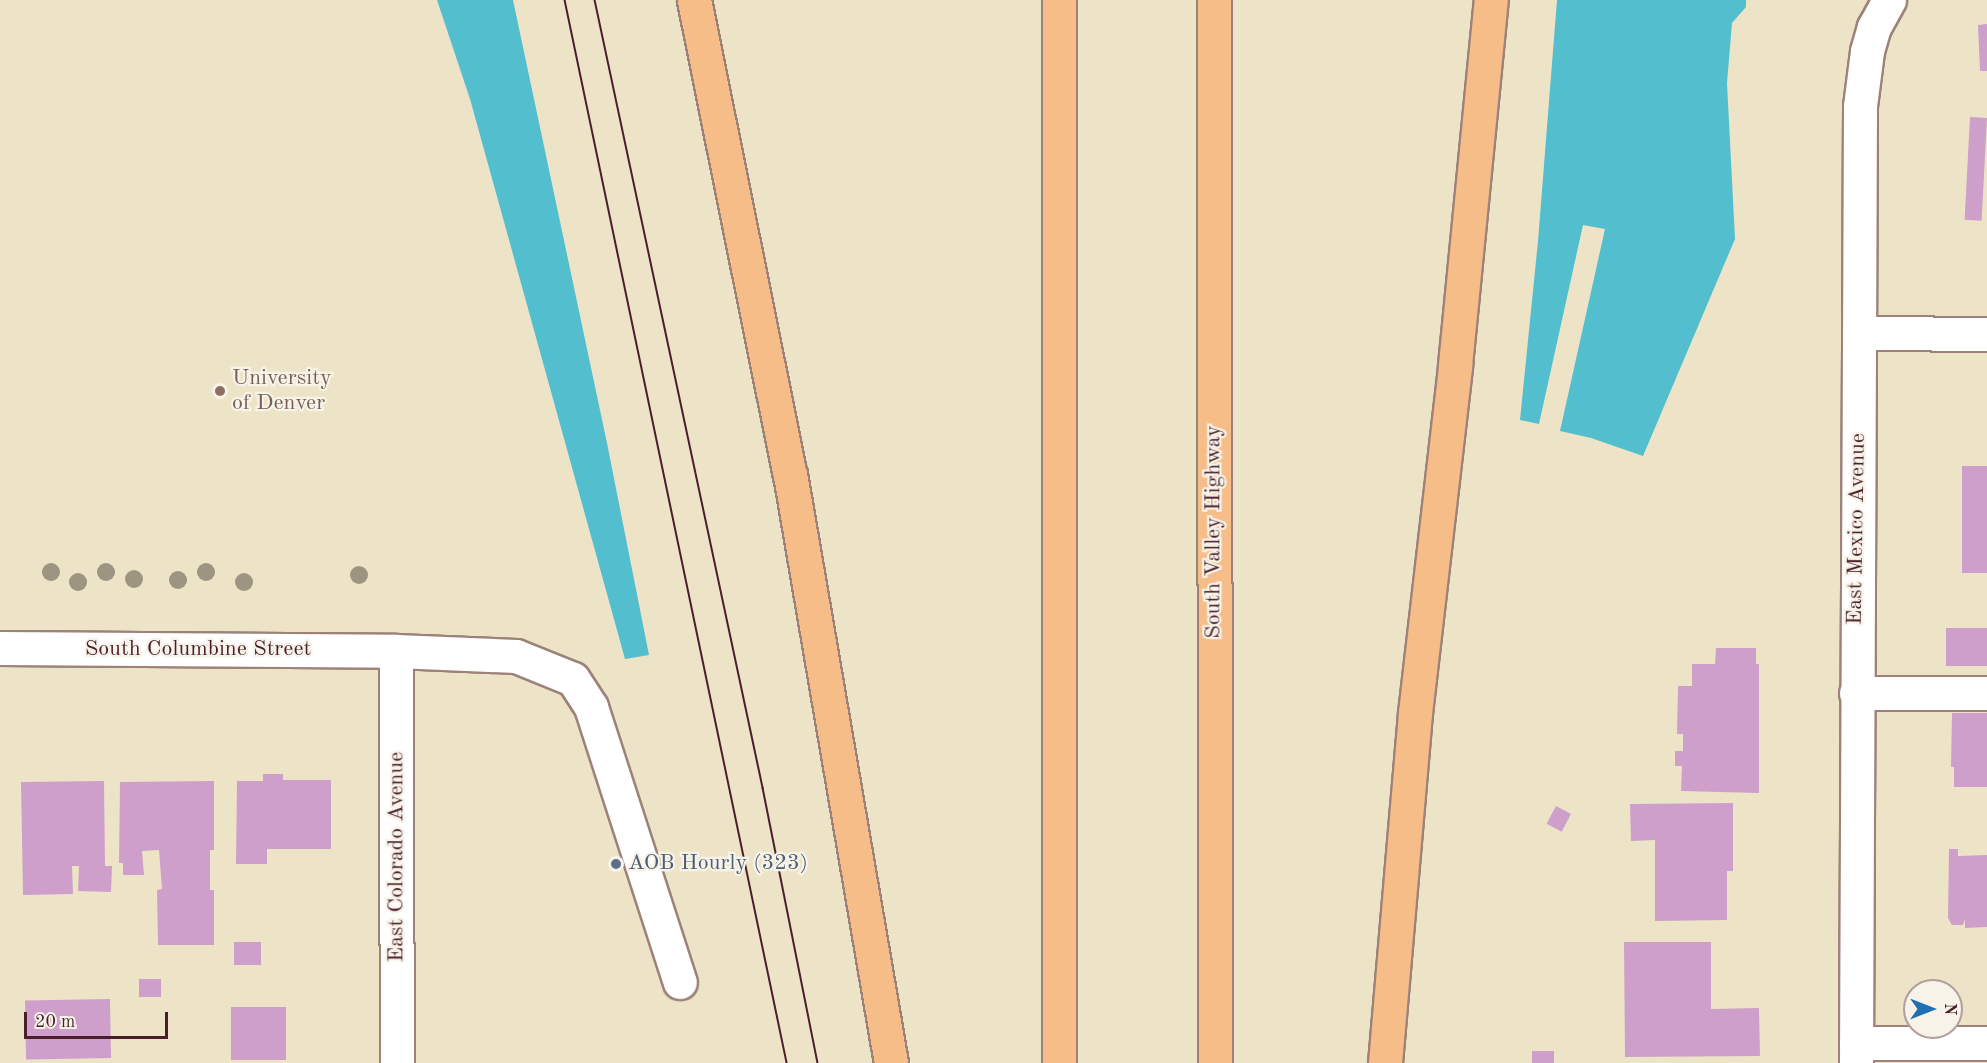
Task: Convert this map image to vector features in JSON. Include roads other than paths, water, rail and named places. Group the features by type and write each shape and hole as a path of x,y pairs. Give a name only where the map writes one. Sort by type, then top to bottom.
{"highway":[{"path":"694,0 753,279"},
{"path":"706,0 891,1063"},
{"path":"1059,0 1059,1063"},
{"name":"South Valley Highway","path":"1214,0 1215,1063"},
{"path":"1384,1063 1415,713 1455,365 1491,0"}],"street":[{"name":"East Mexico Avenue","path":"1856,1053 1856,693 1862,74 1874,27 1889,0"},
{"path":"1859,333 1987,334"},
{"name":"South Columbine Street","path":"0,648 396,651 516,656 573,679 591,706 680,982"},
{"name":"East Colorado Avenue","path":"396,651 397,1063"},
{"path":"1856,693 1987,693"},
{"path":"1856,1053 1987,1043"}],"water":[{"path":"437,0 513,0 607,443 649,655 625,659 470,99"},
{"path":"1557,0 1746,0 1746,7 1732,23 1727,83 1735,239 1643,456 1591,438 1560,431 1605,229 1583,225 1539,424 1520,420 1538,241"}],"tram line":[{"path":"565,0 787,1063"},
{"path":"595,0 763,788 818,1063"}],"place":[{"name":"University of Denver","path":"220,391"},
{"name":"AOB Hourly (323)","path":"616,864"}]}
